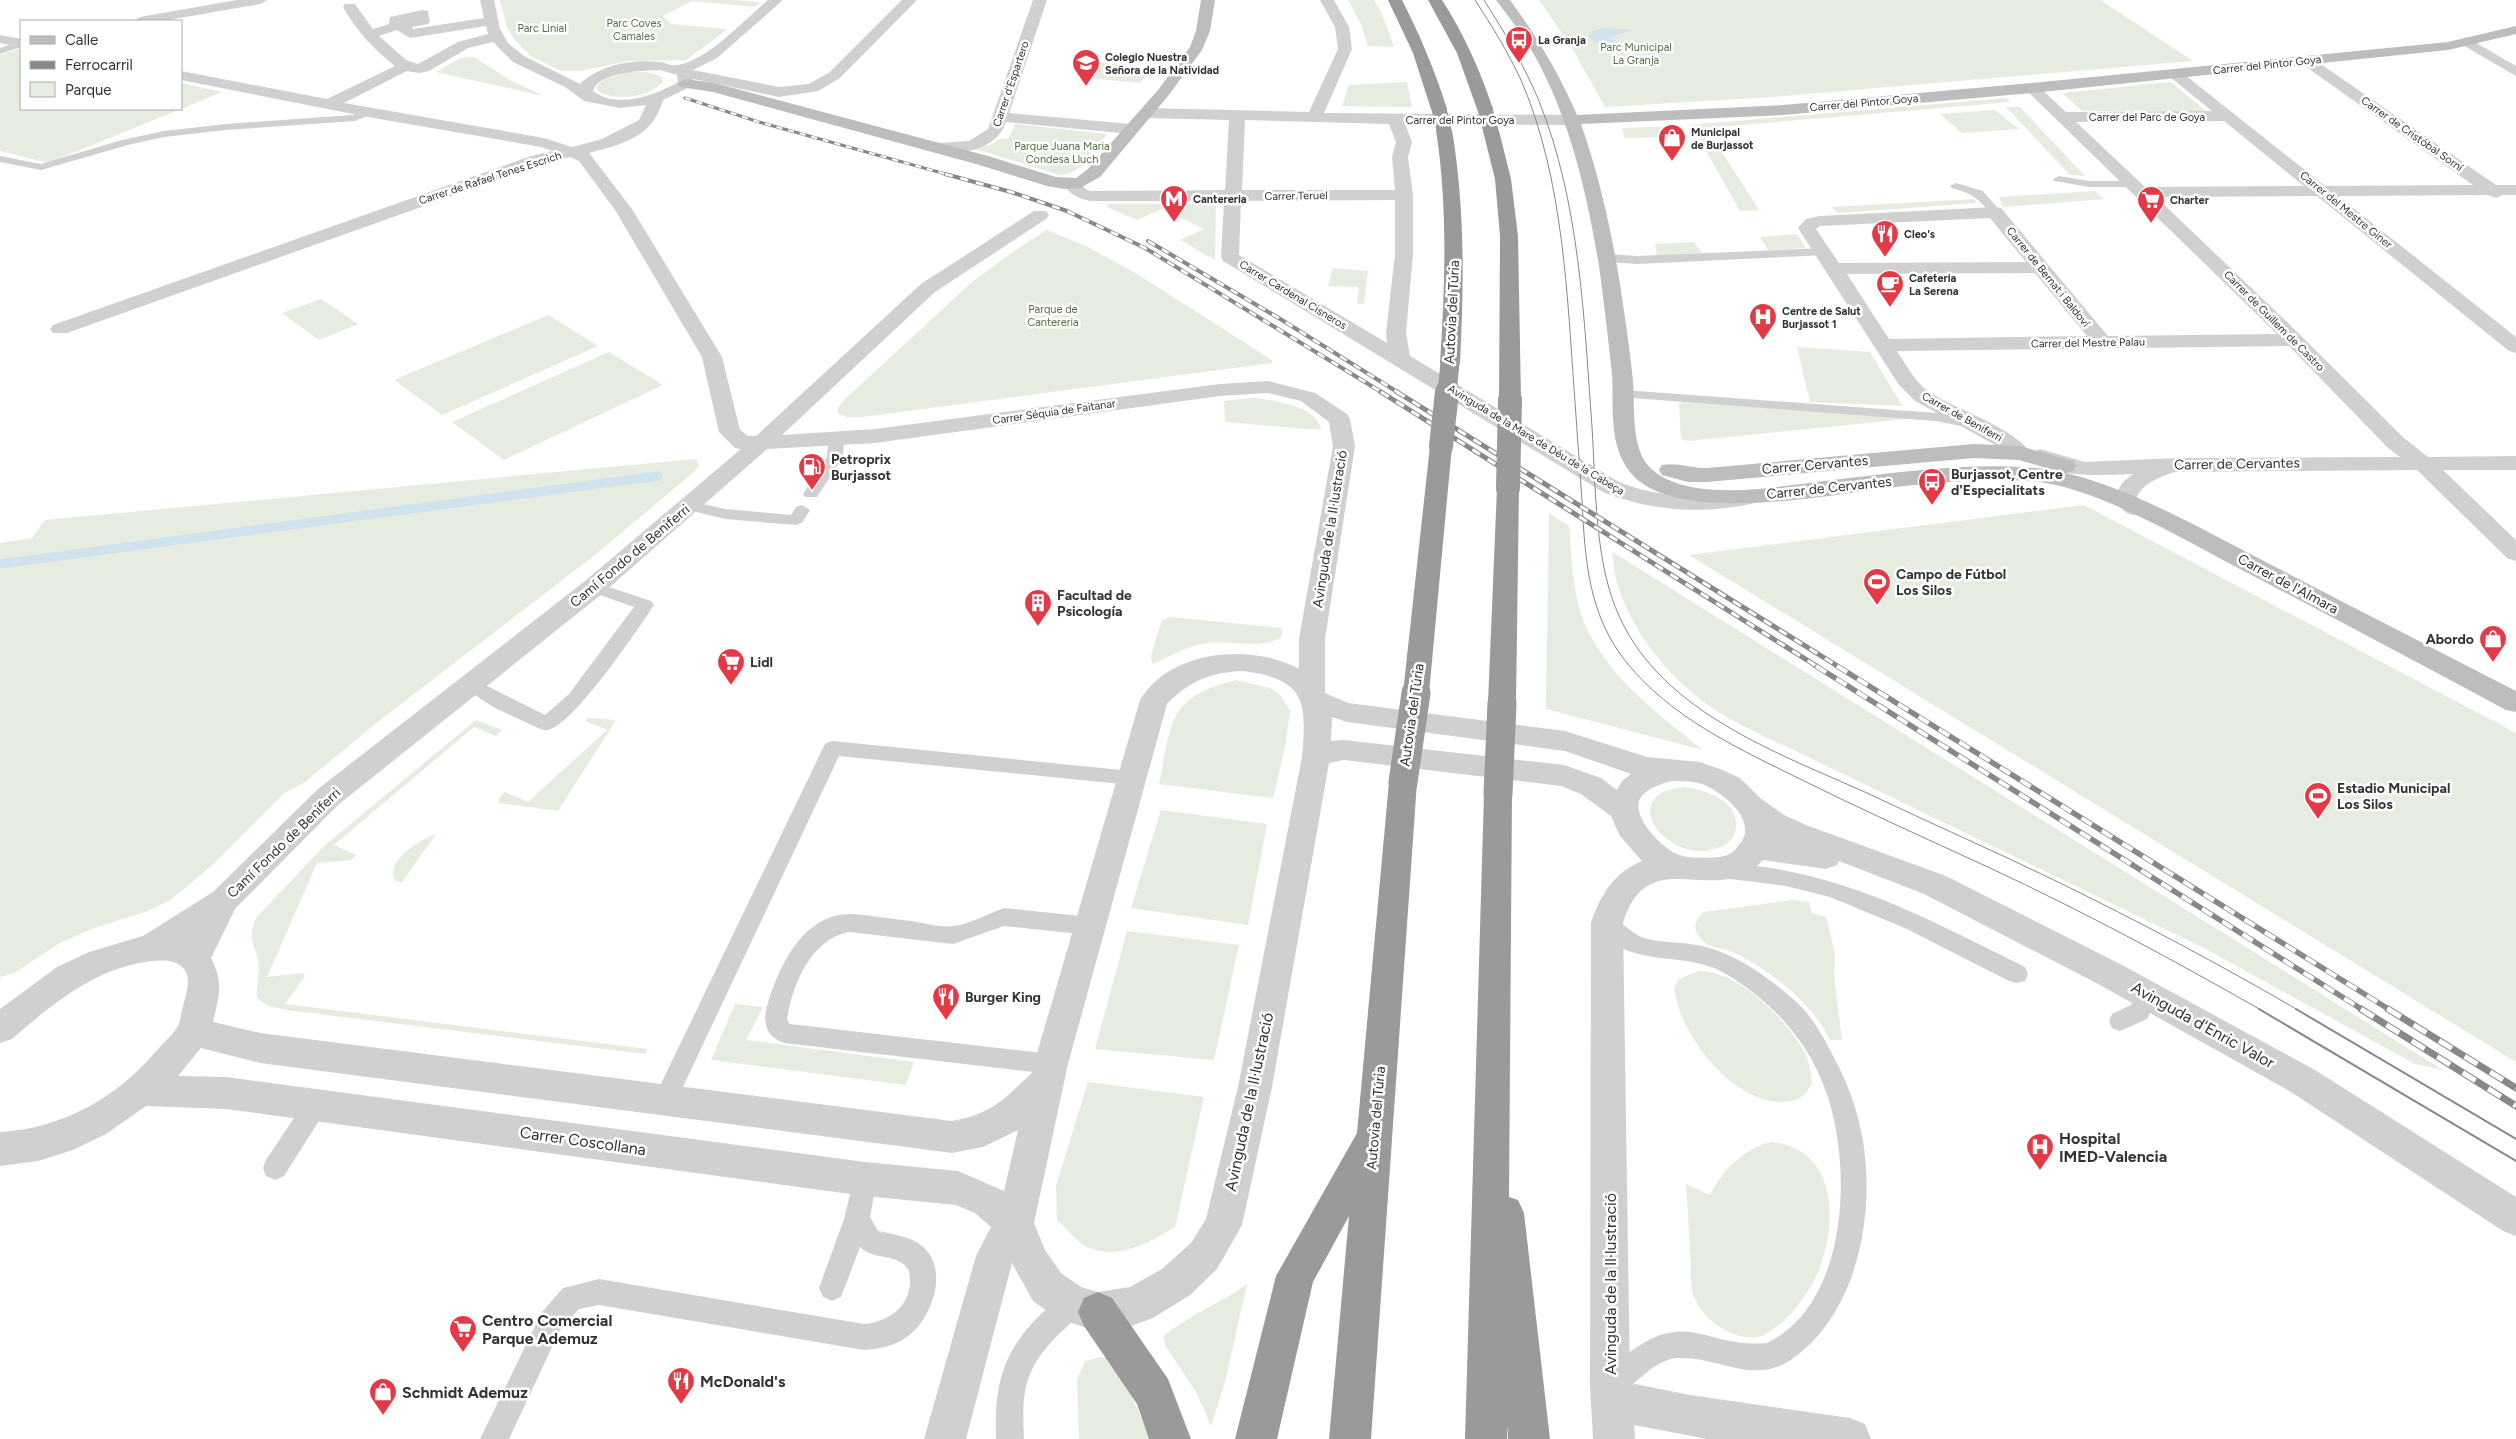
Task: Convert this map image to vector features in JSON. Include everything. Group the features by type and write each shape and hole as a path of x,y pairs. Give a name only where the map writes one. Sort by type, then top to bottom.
{"highway":[{"name":"Autovia del Túria","path":"1350,1439 1403,782 1416,693 1450,363 1455,278 1456,233 1450,162 1444,130 1427,70 1412,32 1395,0"},
{"path":"1435,0 1453,27 1473,70 1491,131 1503,179 1509,236 1511,282 1508,488 1498,794 1486,1439"},
{"path":"1493,1094 1529,1439"},
{"path":"1256,1439 1295,1276 1375,1136"},
{"path":"1084,1308 1154,1393 1170,1439"}],"street":[{"path":"145,20 236,2 260,0"},
{"path":"488,0 497,37 507,50 525,63 570,83 582,97 598,101 630,103 656,98 677,90 683,76 712,55 776,0"},
{"path":"598,101 589,97 585,92 586,86 602,75 646,66 683,76 779,92 813,88 835,75 910,0"},
{"name":"Carrer d'Espartero","path":"931,146 960,147 984,141 996,131 1040,0"},
{"path":"683,76 714,88 931,146 1052,182 1080,183 1094,173 1146,113 1166,89 1201,39 1208,0"},
{"path":"1314,118 1345,49 1342,27 1327,0"},
{"path":"1503,0 1522,23 1549,66 1572,120 1602,229 1624,394 1626,433 1629,450 1637,468 1660,484 1692,493 1753,496"},
{"path":"350,7 357,22 370,35 412,68"},
{"path":"370,35 396,26 395,20 423,14 423,21 406,24 404,30 410,34 492,21"},
{"name":"Carrer del Pintor Goya","path":"1146,113 1314,118 1618,120 1783,110 2307,61 2448,46 2516,30"},
{"path":"329,104 464,45 497,37"},
{"path":"0,39 20,44"},
{"path":"2466,41 2516,72"},
{"name":"Carrer de Cristóbal Sorní","path":"2307,61 2516,207"},
{"name":"Carrer del Mestre Giner","path":"2175,74 2230,116 2516,347"},
{"name":"Carrer de Rafael Tenes Escrich","path":"182,75 544,144 572,152"},
{"name":"Carrer de Guillem de Castro","path":"2032,88 2294,340 2396,443 2422,463 2516,553"},
{"name":"Carrer del Pintor Goya","path":"1166,89 1168,99 1177,108 1208,116"},
{"path":"572,152 596,146 630,132 646,122 651,114 656,98"},
{"path":"630,103 651,114"},
{"name":"Carrer Cardenal Cisneros","path":"1237,116 1230,257 1400,358"},
{"name":"Carrer del Parc de Goya","path":"2064,117 2230,116"},
{"path":"1000,117 1131,129"},
{"path":"1395,119 1404,136 1400,157 1404,195 1404,254 1396,333 1400,358"},
{"name":"Carrer de Rafael Tenes Escrich","path":"60,329 481,179 536,160 572,152"},
{"name":"Carrer Séquia de Faitanar","path":"572,152 585,157 623,209 712,356 730,432 742,443 836,440 1220,390 1268,387 1308,397 1339,418"},
{"name":"Carrer Teruel","path":"1072,184 1081,194 1090,196 1404,195"},
{"path":"2137,188 2324,192 2516,190"},
{"name":"Carrer de Beniferri","path":"1995,212 1820,221 1812,223 1807,228 1909,385 1922,396 2014,448"},
{"name":"Carrer de Bernat i Baldoví","path":"1995,212 2102,342"},
{"name":"Camí Fondo de Beniferri","path":"153,946 224,901 328,797 594,587 690,506 762,443 928,288 1040,215"},
{"path":"1835,269 2040,267"},
{"name":"Carrer del Mestre Palau","path":"1883,345 2294,340"},
{"name":"Avinguda de la Mare de Déu de la Cabeça","path":"1400,358 1611,487 1629,496 1667,504 1698,504 1753,496"},
{"name":"Avinguda de la Il·lustració","path":"1084,1308 1120,1310 1139,1304 1176,1282 1204,1256 1222,1225 1254,1087 1316,757 1317,711 1313,697 1312,640 1344,446 1339,418"},
{"name":"Carrer Cervantes","path":"1626,433 1644,457 1666,469 1688,475 1707,475 2014,448"},
{"name":"Carrer de Cervantes","path":"1965,474 2015,460 2014,448 2061,464 2085,469 2178,465 2516,462"},
{"name":"Carrer de l'Almara","path":"2061,464 2130,502 2516,703"},
{"path":"2130,502 2126,492 2137,481 2153,471 2178,465"},
{"name":"Carrer de Cervantes","path":"1753,496 1965,474 2018,474 2054,478 2088,487 2130,502"},
{"path":"945,1439 995,1256 1015,1223 1049,1074 1154,700 1166,686 1185,674 1206,666 1225,662 1260,663 1285,656 1312,640"},
{"path":"1260,663 1295,678 1313,697 1328,706 1347,712 1564,741 1636,765 1669,771"},
{"path":"1316,757 1330,751 1344,750 1564,776 1591,786 1625,811"},
{"path":"1669,771 1690,771 1710,776 1729,785 1745,798 1751,806 1759,824 1760,836 1756,848 1744,860 1726,868 1705,870 1671,866 1656,857 1633,835 1624,805 1628,794 1638,783 1652,774 1669,771"},
{"name":"Avinguda d'Enric Valor","path":"1751,806 1774,823 1795,833 1935,885 2148,994 2303,1081 2516,1218"},
{"name":"Avinguda d'Enric Valor","path":"1756,848 1874,862"},
{"name":"Avinguda de la Il·lustració","path":"1612,1408 1607,923 1611,907 1620,891 1644,871 1657,867 1671,866"},
{"name":"Camí Fondo de Beniferri","path":"195,958 224,901"},
{"path":"0,1029 35,999 71,976 106,960 153,946 177,949 195,958 204,975 202,1000 193,1032 170,1062 142,1090 96,1119 60,1138 22,1148 0,1149"},
{"path":"193,1032 260,1048 952,1137 983,1131 1007,1118 1049,1074"},
{"name":"Carrer Coscollana","path":"142,1090 226,1093 865,1179 958,1188 988,1201 1015,1223"},
{"path":"1015,1223 1031,1263 1047,1287 1084,1308"},
{"path":"1612,1408 1690,1416 1850,1439"}],"lane":[{"path":"0,51 20,44"},
{"path":"0,159 41,168 126,142 164,134 226,127 355,118 368,112"},
{"path":"2059,179 2089,184 2137,188"},
{"path":"1956,186 1980,192 1995,212"},
{"path":"1607,258 1637,260 1824,252"},
{"path":"1624,394 1936,417 1972,425"},
{"path":"811,494 835,457 836,440"},
{"path":"690,506 725,514 796,520 802,510"},
{"path":"471,685 502,703 547,724 576,699 645,605 594,587"},
{"path":"665,1100 833,748 1131,778"},
{"path":"1705,870 1758,873 1808,882 1886,912 2018,974"},
{"path":"1049,1074 784,1033 775,1023 776,1010 807,945 818,934 833,926 849,923 953,935 1004,917 1090,926"},
{"path":"1607,923 1620,937 1642,948 1693,953 1726,964 1754,980 1803,1025 1817,1044 1836,1082 1850,1140 1854,1204 1848,1247 1833,1291 1816,1317 1794,1341 1778,1354 1753,1358 1686,1344 1665,1347 1612,1408"},
{"path":"2120,1021 2139,1012 2148,994"},
{"path":"275,1168 316,1105"},
{"path":"832,1288 857,1219 865,1179"},
{"path":"494,1439 551,1321 572,1297 598,1292 864,1337 890,1332 903,1323 914,1310 922,1293 921,1268 916,1258 906,1250 870,1241 857,1219"},
{"path":"1010,1439 1009,1402 1018,1366 1039,1337 1084,1308"}],"green space":[{"path":"500,0 732,0 761,2 755,7 692,1 663,16 671,24 728,29 686,60 628,61 581,71 561,71 531,56 514,39 507,28"},
{"path":"1348,0 1374,0 1382,14 1394,47 1368,46 1362,26"},
{"name":"Parc Municipal La Granja","path":"1539,0 2100,0 2193,61 1772,97 1605,107 1572,48"},
{"path":"20,48 20,110 179,110 48,163 0,151 0,55"},
{"path":"474,57 510,80 544,96 436,72 460,58"},
{"path":"1094,62 1153,68 1140,83 1080,77"},
{"path":"628,72 647,72 661,76 663,81 658,87 650,91 632,96 612,96 597,90 597,86 606,78"},
{"path":"1407,82 1412,107 1342,106 1349,85"},
{"path":"2171,82 2206,111 2082,111 2062,93"},
{"path":"182,83 222,92 182,109"},
{"path":"2006,98 2010,102 1706,128 1708,132 1694,132 1689,125"},
{"path":"2006,107 2020,107 2085,176 2070,175"},
{"path":"1995,110 2019,129 1962,133 1940,114"},
{"name":"Parque Juana Maria Condesa Lluch","path":"1015,124 1107,134 1087,161 1075,171 1059,175 976,149 993,144 998,139 1009,138"},
{"path":"1681,126 1682,128 1665,137 1625,138 1622,128"},
{"path":"1697,135 1711,135 1759,210 1740,211"},
{"path":"2095,191 2104,199 2003,207 1999,197"},
{"path":"1974,199 1977,203 1838,213 1832,207"},
{"path":"1109,204 1216,204 1215,260 1180,240 1204,229 1162,209 1137,220 1107,207"},
{"name":"Parque de Cantereria","path":"1047,230 1088,247 1137,274 1272,360 1272,363 863,417 847,417 838,413 838,408 843,401 972,282"},
{"path":"1797,234 1806,248 1768,250 1760,237"},
{"path":"1694,242 1702,253 1657,256 1655,244"},
{"path":"1333,268 1368,271 1364,304 1357,304 1359,288 1357,287 1328,286"},
{"path":"321,299 358,324 319,340 282,313"},
{"path":"548,315 598,346 442,415 394,380"},
{"path":"1797,347 1870,352 1902,406 1810,402"},
{"path":"609,352 663,385 504,460 452,422"},
{"path":"1253,398 1281,402 1303,410 1312,415 1318,422 1321,430 1225,422 1224,401"},
{"path":"1682,402 1916,418 1689,441 1681,439 1679,404"},
{"path":"696,459 699,466 688,477 595,555 375,724 305,782 283,794 210,867 169,901 145,912 94,928 60,943 14,973 0,977 0,543 32,538 45,520"},
{"name":"Estadio Municipal Los Silos","path":"2084,505 2516,733 2516,1062 1689,555"},
{"path":"1549,513 1569,526 1576,594 1583,619 1594,642 1608,663 1644,701 1703,750 1546,709"},
{"path":"1612,552 2443,1070 2415,1064 2204,948 1719,713 1679,681 1643,637 1618,586"},
{"path":"1170,617 1281,628 1282,632 1281,637 1263,643 1222,642 1195,645 1152,664 1151,656 1162,620"},
{"path":"1236,680 1270,688 1281,696 1290,711 1285,748 1273,798 1159,784 1167,744 1176,715 1185,704 1197,695 1213,687"},
{"path":"588,718 616,720 558,811 499,803 499,798 505,792 528,802 607,730 585,721"},
{"path":"476,720 502,730 496,736 474,727 334,845 356,855 351,860 317,863 267,977 303,973 305,976 285,1004 648,1049 645,1054 286,1010 267,1005 257,998 259,970 252,931 258,916 324,846"},
{"path":"1684,787 1701,790 1719,798 1732,810 1736,819 1736,828 1729,842 1720,847 1701,851 1683,848 1668,840 1656,828 1651,815 1652,802 1663,792"},
{"path":"1161,810 1267,824 1248,925 1131,908"},
{"path":"436,834 402,882 395,881 393,873 399,858 413,846"},
{"path":"1792,900 1809,902 1812,913 1826,917 1835,953 1834,976 1842,1040 1830,1040 1802,1001 1776,979 1735,953 1705,943 1696,932 1696,922 1704,912"},
{"path":"1127,931 1239,945 1214,1060 1095,1049"},
{"path":"1698,971 1729,978 1760,999 1787,1026 1805,1053 1809,1064 1812,1083 1804,1095 1787,1102 1763,1099 1744,1091 1711,1063 1697,1045 1686,1026 1678,1006 1674,988 1679,979"},
{"path":"735,1004 763,1007 746,1040 914,1062 906,1085 711,1060"},
{"path":"1088,1082 1204,1097 1175,1227 1145,1243 1123,1251 1100,1251 1089,1248 1081,1243 1057,1220 1056,1186"},
{"path":"1770,1142 1791,1147 1807,1156 1819,1170 1826,1187 1829,1225 1826,1245 1818,1272 1799,1304 1781,1323 1767,1333 1758,1337 1746,1337 1729,1332 1715,1324 1695,1300 1691,1283 1686,1184 1710,1195 1721,1177 1734,1162 1751,1150"},
{"path":"1247,1284 1225,1382 1211,1426 1196,1392 1165,1345 1164,1336"},
{"path":"1100,1357 1106,1358 1130,1392 1150,1439 1079,1439 1077,1380 1085,1361"}],"water":[{"path":"1604,28 1632,30 1609,38 1636,49 1605,47 1589,38 1592,31"}],"waterway":[{"path":"0,564 658,476"}],"tram line":[{"path":"1475,0 1500,39 1521,80 1535,118 1546,157 1555,198 1566,279 1587,565 1596,606 1604,626 1614,645 1627,663 1663,699 1684,715 1727,742 1844,801 2093,918 2261,1010"},
{"path":"1484,0 1514,49 1539,101 1553,140 1563,180 1572,220 1583,303 1601,549 1611,596 1620,618 1640,651 1665,680 1694,705 1761,745 2087,896 2148,927 2298,1010"},
{"path":"2259,1009 2516,1161"},
{"path":"2296,1009 2516,1139"}],"railway":[{"path":"685,98 759,122 949,175"},
{"path":"945,174 1011,192 1067,211 1145,248 1383,393"},
{"path":"1148,241 1277,317 1399,393"},
{"path":"1381,392 1818,667"},
{"path":"1397,392 1839,667"},
{"path":"1816,666 2363,1010"},
{"path":"1837,666 2390,1010"},
{"path":"2361,1009 2516,1106"},
{"path":"2388,1009 2516,1088"}],"place":[{"name":"La Granja","path":"1519,64"},
{"name":"Colegio Nuestra Señora de la Natividad","path":"1086,87"},
{"name":"Municipal de Burjassot","path":"1672,162"},
{"name":"Cantereria","path":"1174,223"},
{"name":"Charter","path":"2151,224"},
{"name":"Cleo's","path":"1885,258"},
{"name":"Cafeteria La Serena","path":"1890,308"},
{"name":"Centre de Salut Burjassot 1","path":"1763,341"},
{"name":"Petroprix Burjassot","path":"812,491"},
{"name":"Burjassot, Centre d'Especialitats","path":"1932,506"},
{"name":"Campo de Fútbol Los Silos","path":"1877,606"},
{"name":"Facultad de Psicología","path":"1038,627"},
{"name":"Abordo","path":"2493,663"},
{"name":"Lidl","path":"731,686"},
{"name":"Estadio Municipal Los Silos","path":"2318,820"},
{"name":"Burger King","path":"946,1021"},
{"name":"Hospital IMED-Valencia","path":"2040,1171"},
{"name":"Centro Comercial Parque Ademuz","path":"463,1353"},
{"name":"McDonald's","path":"681,1405"},
{"name":"Schmidt Ademuz","path":"383,1416"}],"park label":[{"name":"Parc Linial","path":"542,28"},
{"name":"Parc Coves Camales","path":"634,29"}]}
